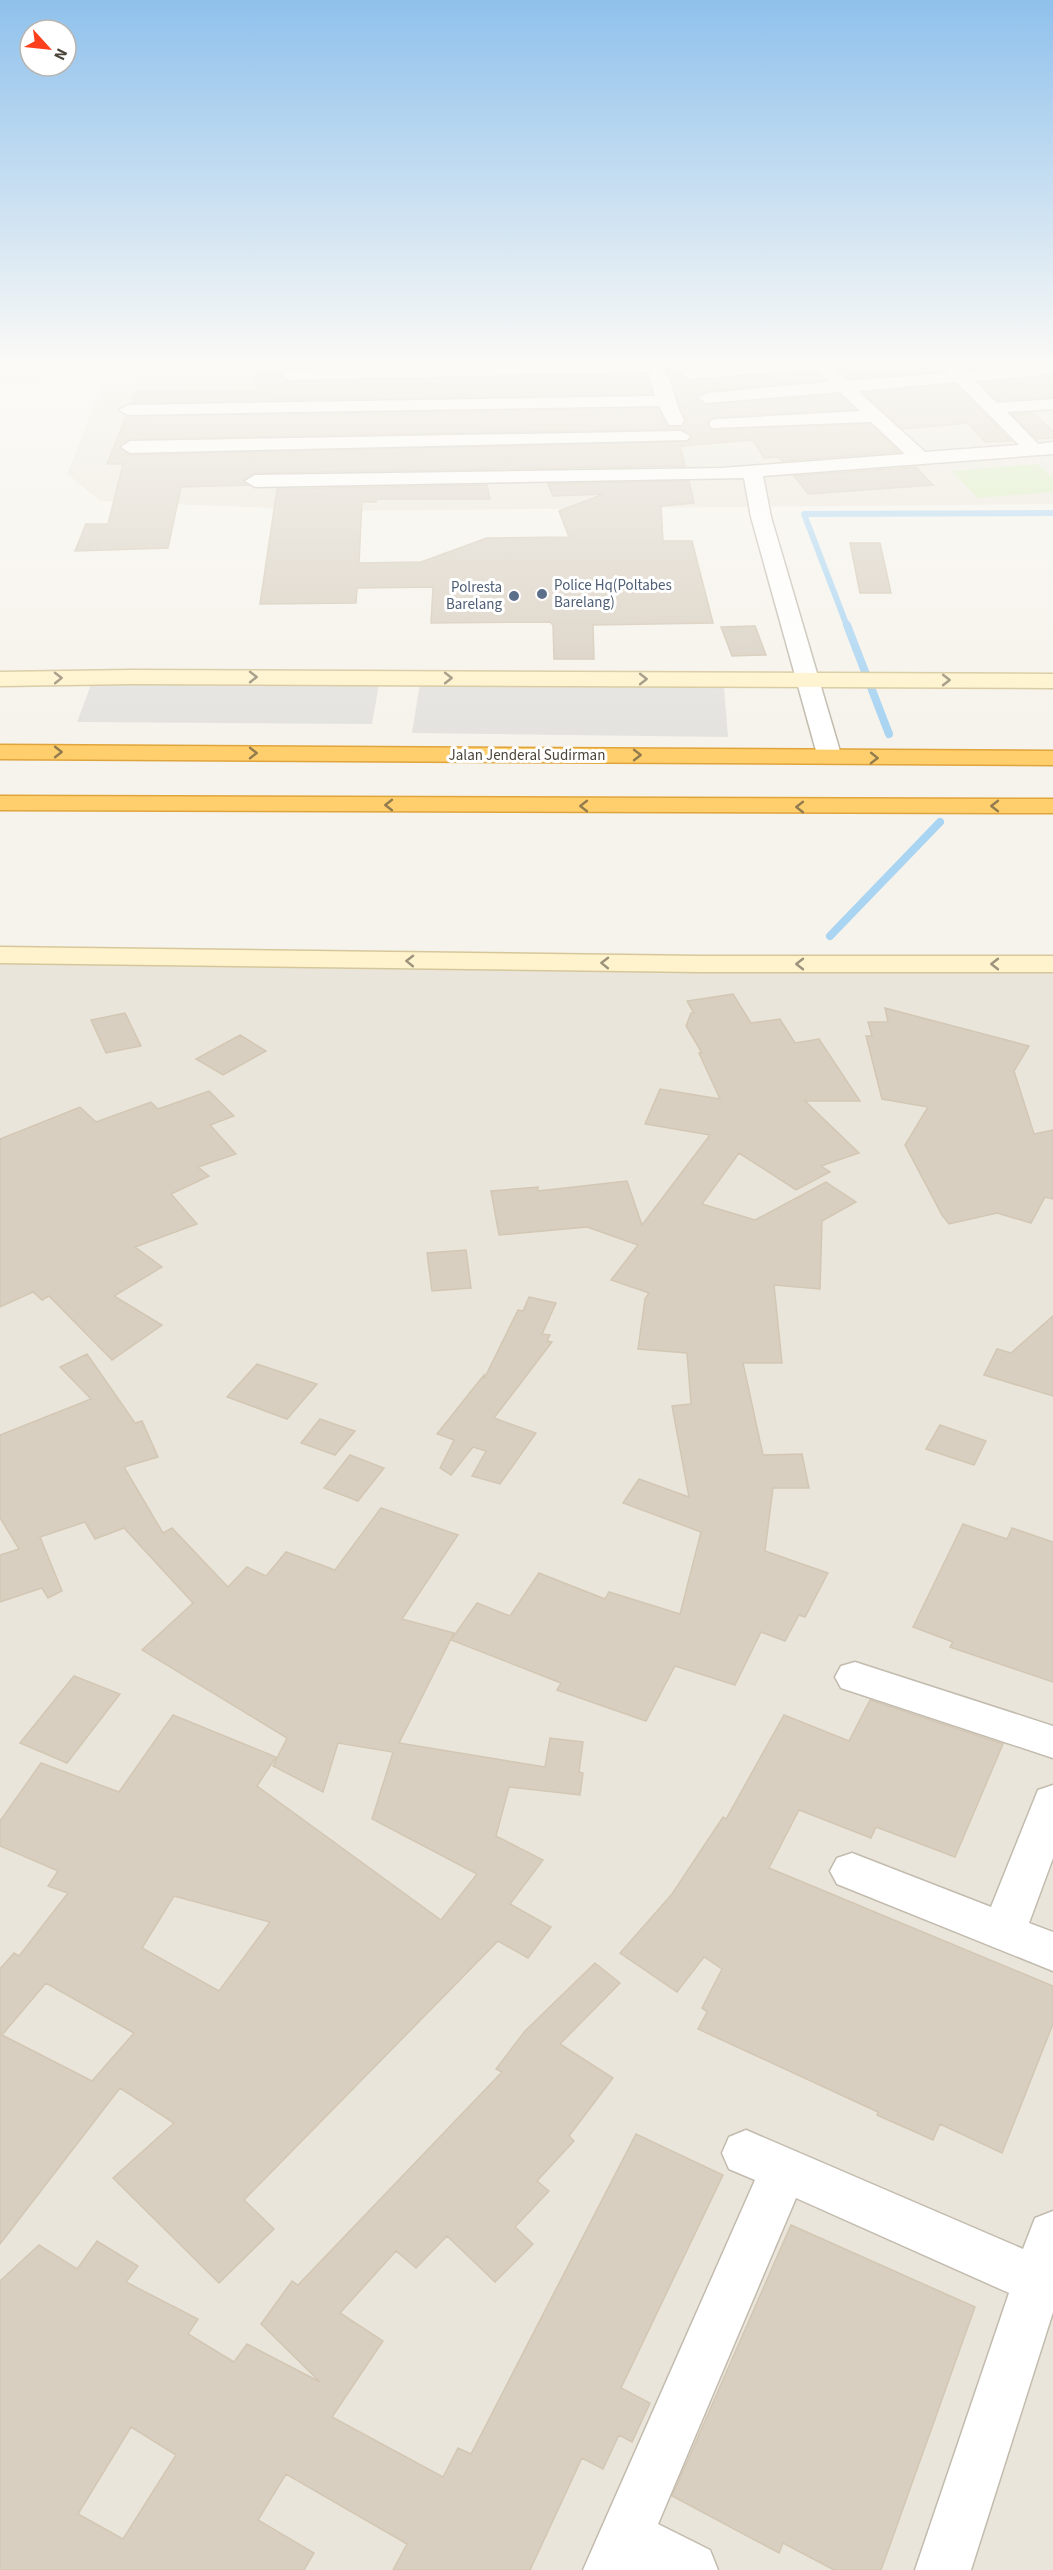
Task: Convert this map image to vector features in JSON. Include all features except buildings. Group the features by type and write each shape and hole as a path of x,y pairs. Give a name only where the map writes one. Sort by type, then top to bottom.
{"highway":[{"name":"Jalan Jenderal Sudirman","path":"0,752 1053,758"},
{"path":"0,803 1053,806"}],"street":[{"path":"755,485 761,517 809,678 830,758"},
{"path":"0,679 809,678 1053,681"},
{"path":"0,955 700,964 1053,964"},
{"path":"855,1677 1053,1742"},
{"path":"1004,1933 1053,1802"},
{"path":"852,1871 1053,1952"},
{"path":"690,2570 619,2553 764,2161 1048,2268 943,2570"}],"shaded area":[{"path":"80,485 1053,485 1053,504 342,511 100,501"},
{"path":"92,682 379,684 372,724 77,722"},
{"path":"420,683 724,687 728,737 412,733"},
{"path":"0,956 1053,964 1053,2570 0,2570"}],"green space":[{"path":"965,485 1053,485 1053,492 978,498"}],"waterway":[{"path":"847,626 804,514 1053,513"},
{"path":"847,625 889,734"},
{"path":"830,936 940,822"}],"place":[{"name":"Police Hq(Poltabes Barelang)","path":"542,594"},
{"name":"Polresta Barelang","path":"514,596"}]}
